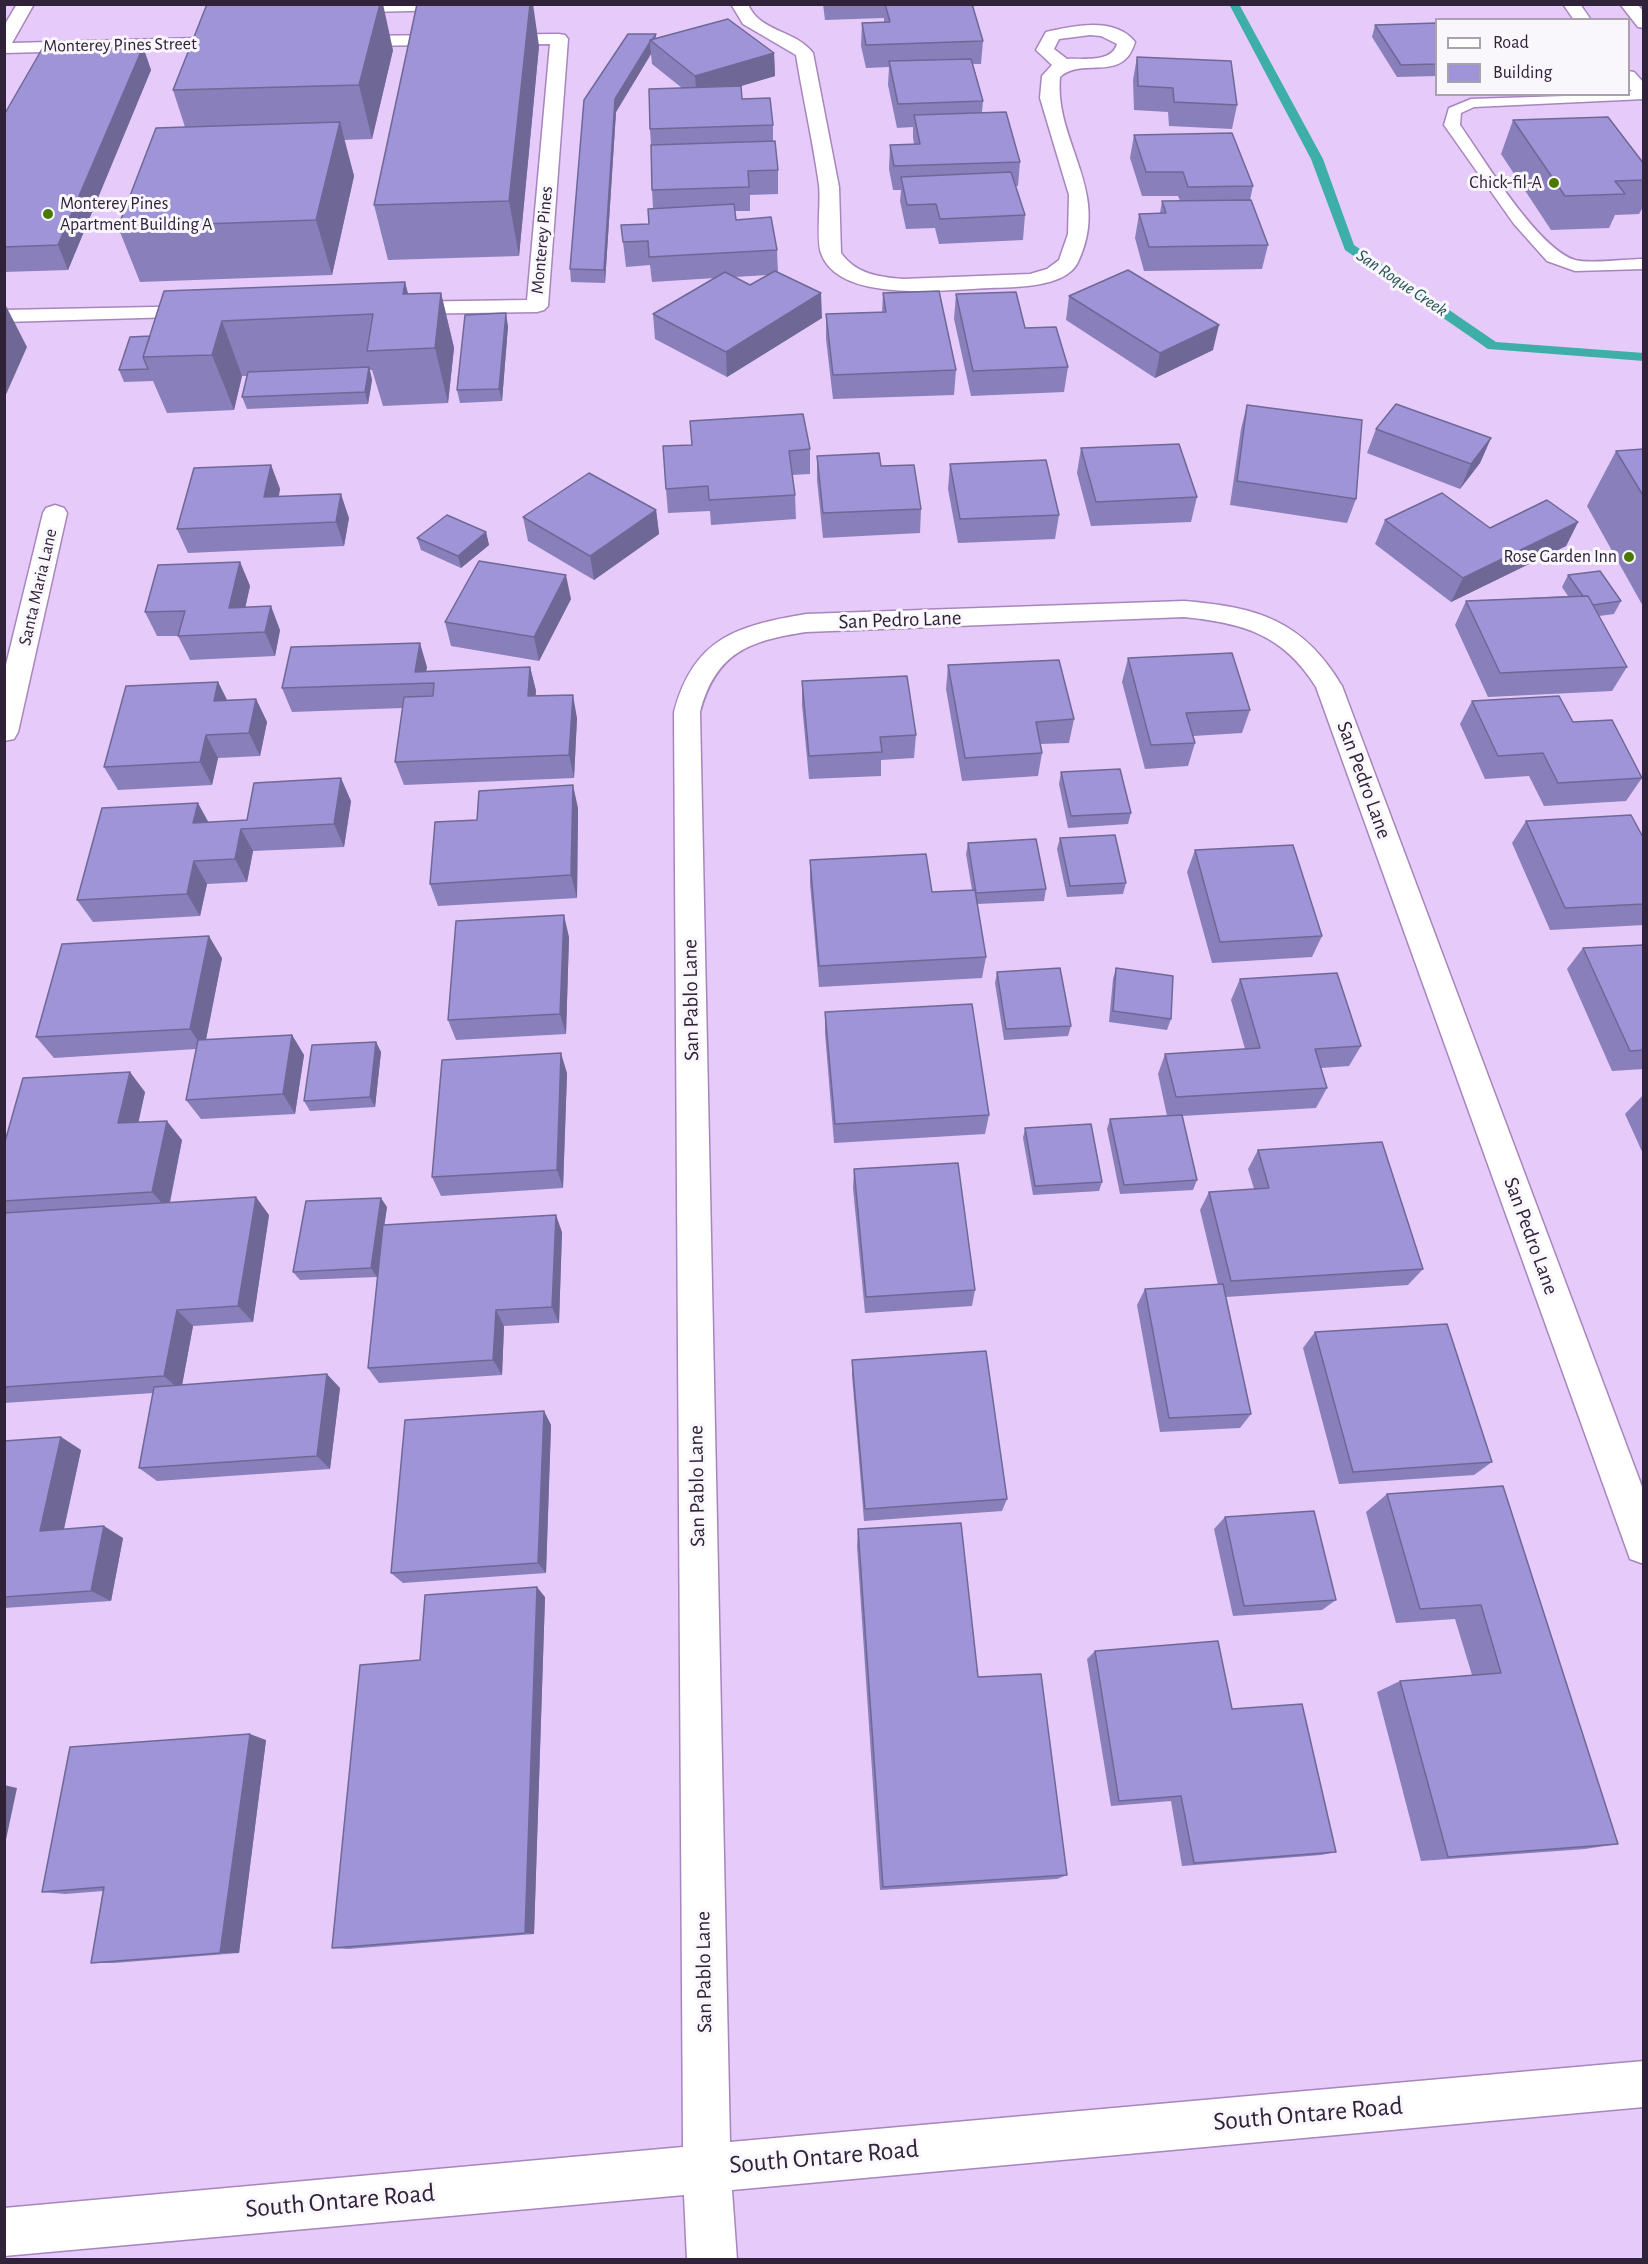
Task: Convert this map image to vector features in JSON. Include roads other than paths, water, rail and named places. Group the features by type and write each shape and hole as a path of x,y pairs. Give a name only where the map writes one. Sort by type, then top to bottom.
{"street":[{"name":"Monterey Pines Street","path":"4,42 26,4"},
{"path":"739,4 747,19 766,32 794,44 804,53 830,187 831,253 840,266 856,276 881,283 903,285 1032,280 1054,273 1068,263 1078,234 1078,195 1049,98 1051,76 1062,65"},
{"path":"1571,4 1582,18"},
{"path":"1628,5 1644,22"},
{"name":"Monterey Pines","path":"333,41 559,39 537,306 386,309"},
{"name":"Monterey Pines Street","path":"4,48 250,42"},
{"path":"1630,77 1644,95"},
{"path":"4,316 225,312"},
{"name":"Santa Maria Lane","path":"4,732 55,513"},
{"name":"San Pedro Lane","path":"687,712 690,690 698,676 721,651 746,637 774,628 806,623 1184,609 1214,611 1245,617 1274,629 1298,645 1317,664 1329,686 1644,1545"},
{"name":"San Pablo Lane","path":"687,712 707,2168 712,2259"},
{"name":"South Ontare Road","path":"4,2232 1644,2084"}],"lane":[{"path":"275,4 285,10 464,6"},
{"path":"1628,5 1644,5"},
{"path":"1622,96 1471,103 1454,111 1452,125 1520,221 1553,257 1575,266 1644,264"}],"waterway":[{"name":"San Roque Creek","path":"1234,4 1317,159 1349,247 1493,346 1644,357"}],"place":[{"name":"Chick-fil-A","path":"1554,183"},
{"name":"Monterey Pines Apartment Building A","path":"48,214"},
{"name":"Rose Garden Inn","path":"1629,557"}]}
